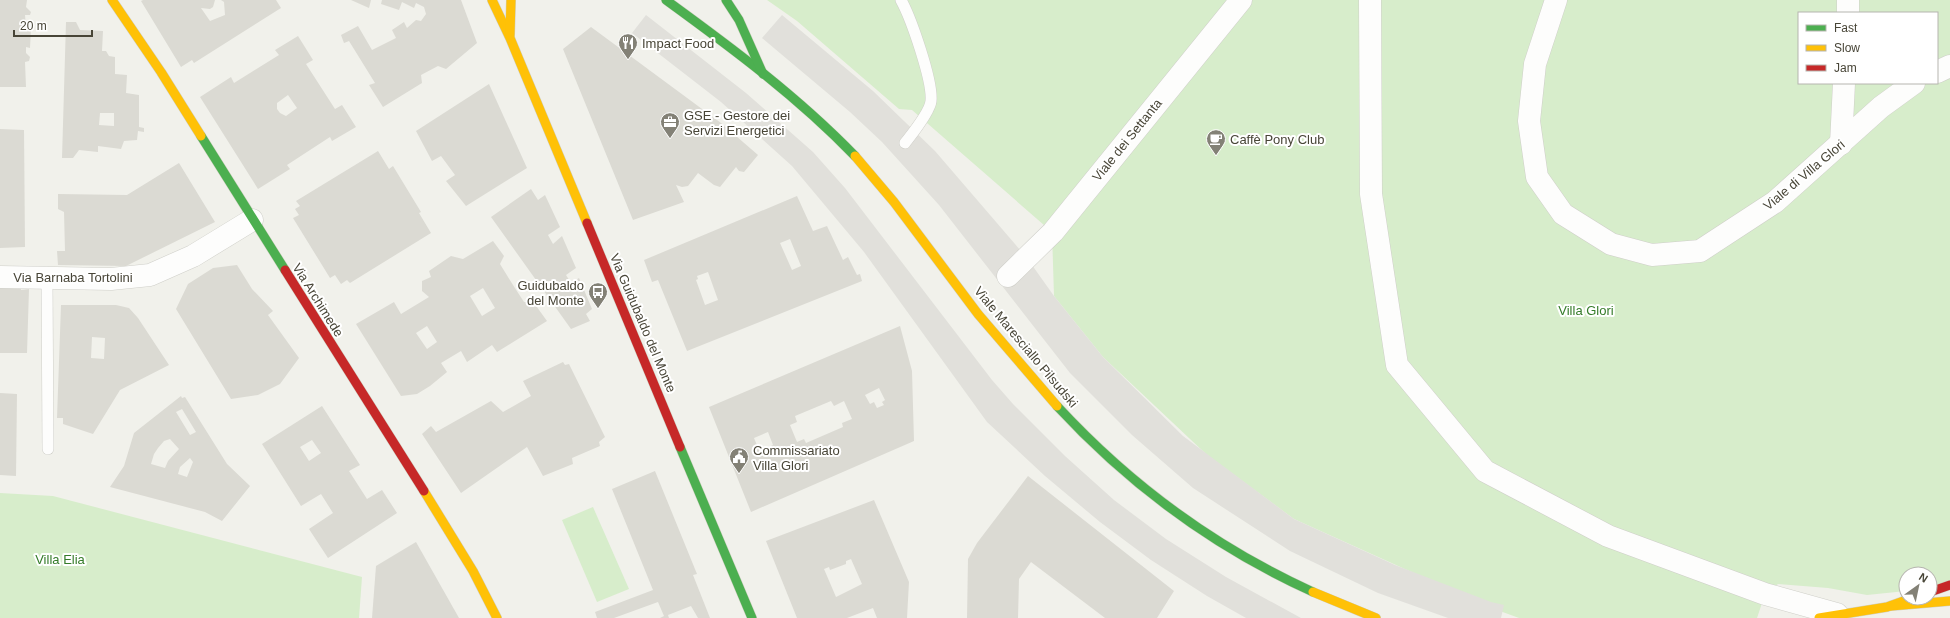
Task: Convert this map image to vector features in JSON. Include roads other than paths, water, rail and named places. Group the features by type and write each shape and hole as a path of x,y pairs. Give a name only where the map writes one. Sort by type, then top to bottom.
{"street":[{"name":"Via Archimede","path":"112,0 160,72 433,505 472,571 496,618"},
{"name":"Via Guidubaldo del Monte","path":"492,0 510,38 752,618"},
{"name":"Via Guidubaldo del Monte","path":"510,38 511,0"},
{"name":"Viale Maresciallo Pilsudski","path":"666,0 763,74 825,126 862,164 921,234 977,312 1026,372 1067,417 1118,466 1173,510 1236,553 1308,590 1376,618"},
{"name":"Viale Maresciallo Pilsudski","path":"726,0 739,20 763,74"},
{"name":"Viale dei Settanta","path":"1008,276 1052,232 1241,0"},
{"path":"1370,0 1370,194 1397,365 1485,472 1608,536 1828,616 1887,607 1950,601"},
{"name":"Viale di Villa Glori","path":"1556,0 1535,64 1529,121 1537,177 1563,214 1611,244 1652,255 1700,251 1776,202 1881,108 1913,84"},
{"path":"1848,0 1848,12"},
{"path":"1938,72 1950,66"},
{"path":"1841,144 1844,84"},
{"name":"Via Barnaba Tortolini","path":"0,278 111,279 150,275 193,256 252,220"},
{"path":"1938,589 1950,585"},
{"path":"1887,607 1898,603"}],"lane":[{"path":"901,0 925,63 931,101 918,128 906,143"},
{"path":"47,279 48,449"}],"place":[{"name":"Impact Food","path":"628,60"},
{"name":"GSE - Gestore dei Servizi Energetici","path":"670,139"},
{"name":"Caffè Pony Club","path":"1216,156"},
{"name":"Guidubaldo del Monte","path":"598,309"},
{"name":"Commissariato Villa Glori","path":"739,474"}],"park label":[{"name":"Villa Glori","path":"1586,310"},
{"name":"Villa Elia","path":"60,559"}]}
